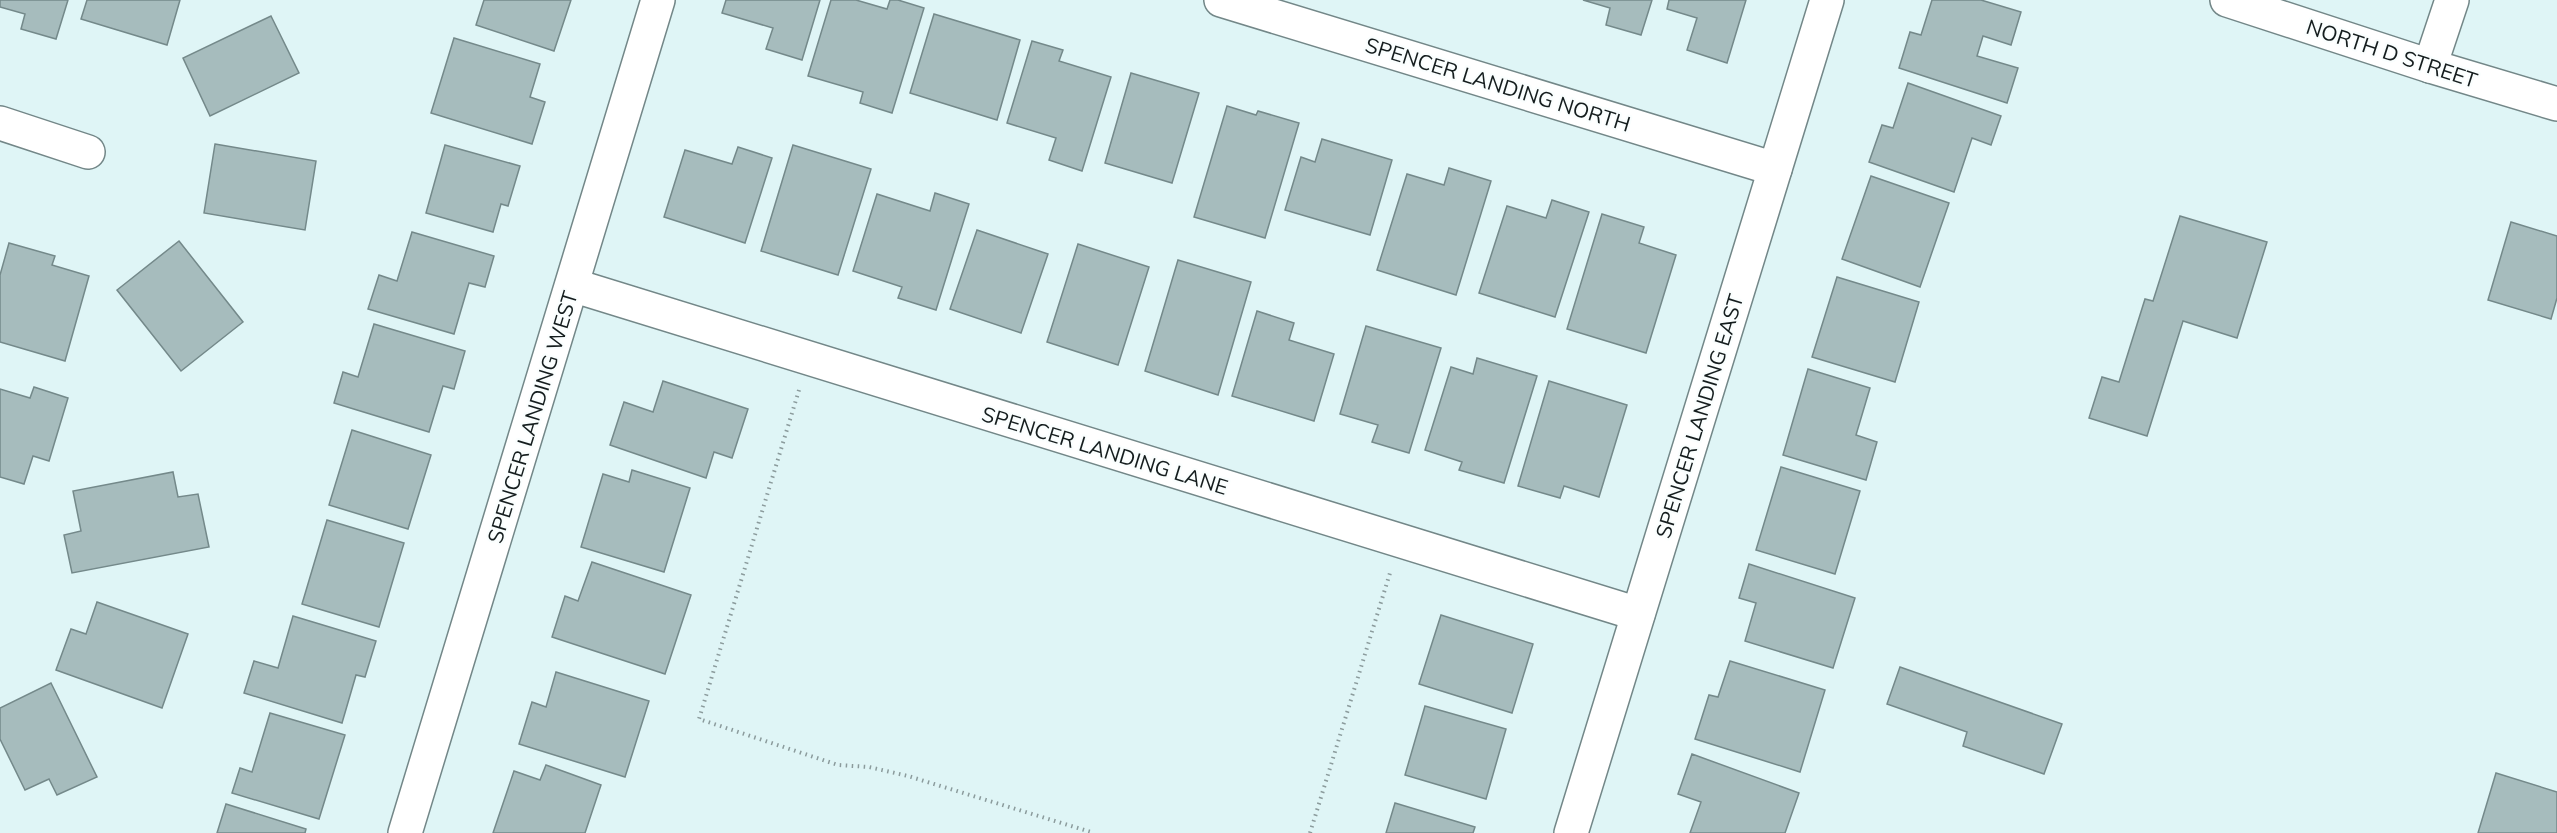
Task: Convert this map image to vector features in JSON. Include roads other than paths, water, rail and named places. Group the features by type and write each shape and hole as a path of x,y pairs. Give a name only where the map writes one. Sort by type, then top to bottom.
{"street":[{"name":"SPENCER LANDING WEST","path":"405,833 658,0"},
{"name":"SPENCER LANDING NORTH","path":"1221,0 1775,169"},
{"name":"SPENCER LANDING EAST","path":"1571,833 1827,0"},
{"name":"NORTH D STREET","path":"2226,0 2430,66 2557,104"},
{"path":"2430,66 2452,0"},
{"path":"0,123 88,152"},
{"name":"SPENCER LANDING LANE","path":"572,285 1638,614"}]}
